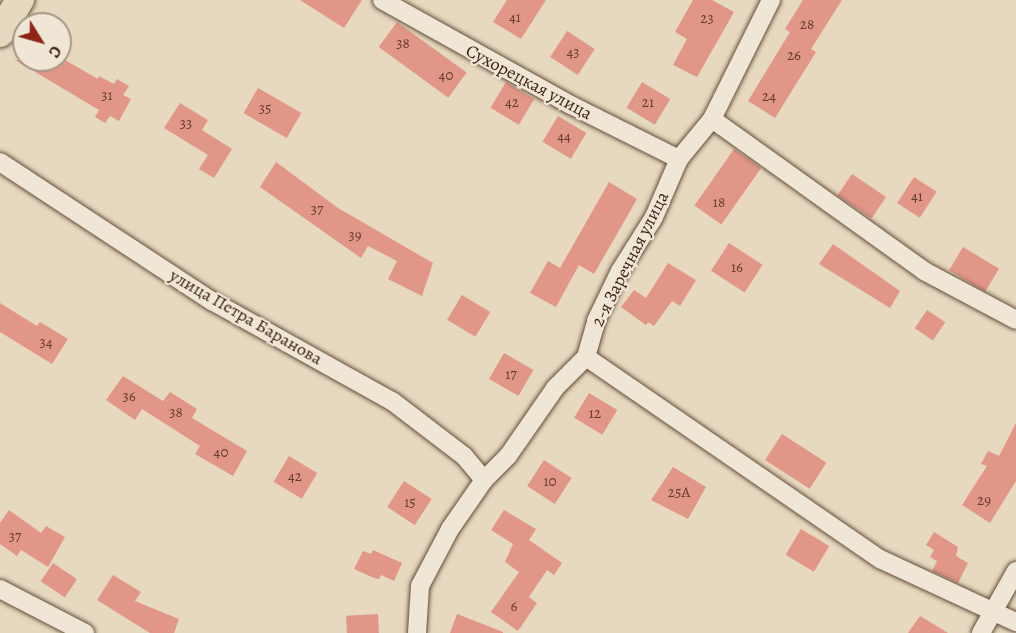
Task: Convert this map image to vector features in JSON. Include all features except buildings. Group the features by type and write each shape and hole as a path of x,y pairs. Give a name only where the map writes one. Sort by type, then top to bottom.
{"main road":[{"path":"0,33 20,0"}],"street":[{"name":"Сухорецкая улица","path":"382,0 572,105 679,159"},
{"name":"2-я Заречная улица","path":"417,633 420,586 450,529 484,480 508,456 555,388 586,357 596,321 620,271 654,217 679,159 712,119 771,0"},
{"path":"712,119 924,272 1016,320"},
{"name":"улица Петра Баранова","path":"0,162 212,301 392,401 464,456 484,480"},
{"path":"586,357 880,559 994,609 1016,622"},
{"path":"981,633 1016,570"},
{"path":"0,589 85,633"}]}
